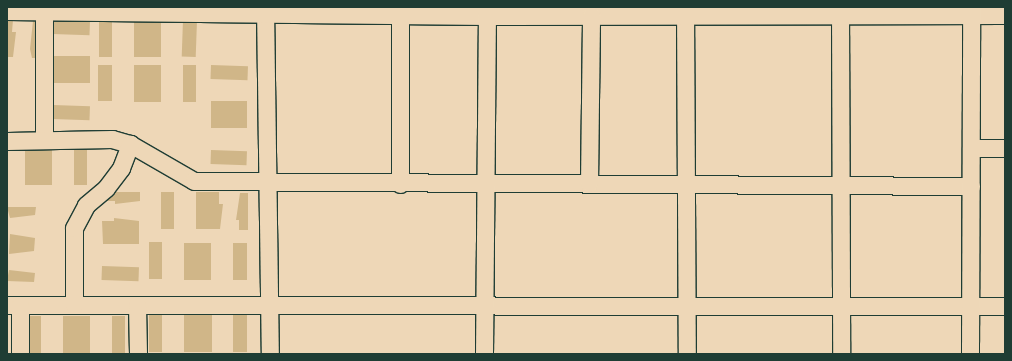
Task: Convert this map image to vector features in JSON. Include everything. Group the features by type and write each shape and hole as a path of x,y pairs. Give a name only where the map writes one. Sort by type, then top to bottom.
{"street":[{"path":"265,9 268,182 268,305 270,354"},
{"path":"7,11 44,13 138,10 265,9 400,14 487,12 591,15 685,11 971,11 1005,15"},
{"path":"685,11 686,354"},
{"path":"840,11 841,354"},
{"path":"970,354 972,148 971,11"},
{"path":"484,354 487,12"},
{"path":"44,13 44,140"},
{"path":"400,14 400,184"},
{"path":"589,183 591,15"},
{"path":"7,141 112,139 130,144 194,181 400,184 686,182 841,186 971,186"},
{"path":"74,305 74,228 86,204 106,188 121,168 130,144"},
{"path":"972,148 1005,148"},
{"path":"20,354 14,305 1005,306"},
{"path":"137,305 138,354"}],"building":[{"path":"7,20 13,20 12,32 16,32 13,57 7,57"},
{"path":"53,20 90,21 89,35 53,34"},
{"path":"99,20 112,20 112,57 99,57"},
{"path":"134,20 161,20 161,57 134,57"},
{"path":"183,20 197,20 196,57 182,56"},
{"path":"33,21 41,21 41,58 32,58 30,49"},
{"path":"53,56 90,56 90,83 53,83"},
{"path":"98,65 112,65 112,101 98,101"},
{"path":"134,65 161,65 161,102 134,102"},
{"path":"183,65 196,65 196,102 183,102"},
{"path":"211,65 248,66 247,80 211,79"},
{"path":"211,101 247,101 247,128 211,128"},
{"path":"53,105 90,106 89,120 53,119"},
{"path":"25,148 52,148 52,185 25,185"},
{"path":"74,148 87,148 87,185 74,185"},
{"path":"211,150 247,151 246,165 211,164"},
{"path":"104,192 140,192 140,201 115,204 115,201 104,201"},
{"path":"161,192 174,192 174,229 161,229"},
{"path":"196,192 219,192 219,204 223,204 220,229 196,229"},
{"path":"240,193 248,193 248,230 239,230 239,220 236,220"},
{"path":"7,207 36,207 35,215 10,218"},
{"path":"114,218 139,221 139,244 103,244 102,221 114,221"},
{"path":"10,234 35,238 34,251 9,254"},
{"path":"149,242 162,242 162,279 149,279"},
{"path":"184,243 211,243 211,280 184,280"},
{"path":"233,243 247,243 247,280 233,280"},
{"path":"102,266 139,267 138,281 102,280"},
{"path":"9,270 35,273 34,282 7,281"},
{"path":"149,315 162,315 162,352 149,352"},
{"path":"184,315 212,315 212,352 184,352"},
{"path":"233,315 247,315 247,352 233,352"},
{"path":"27,316 41,316 41,353 27,353"},
{"path":"63,316 90,316 90,353 63,353"},
{"path":"112,316 125,316 125,353 112,353"}]}
